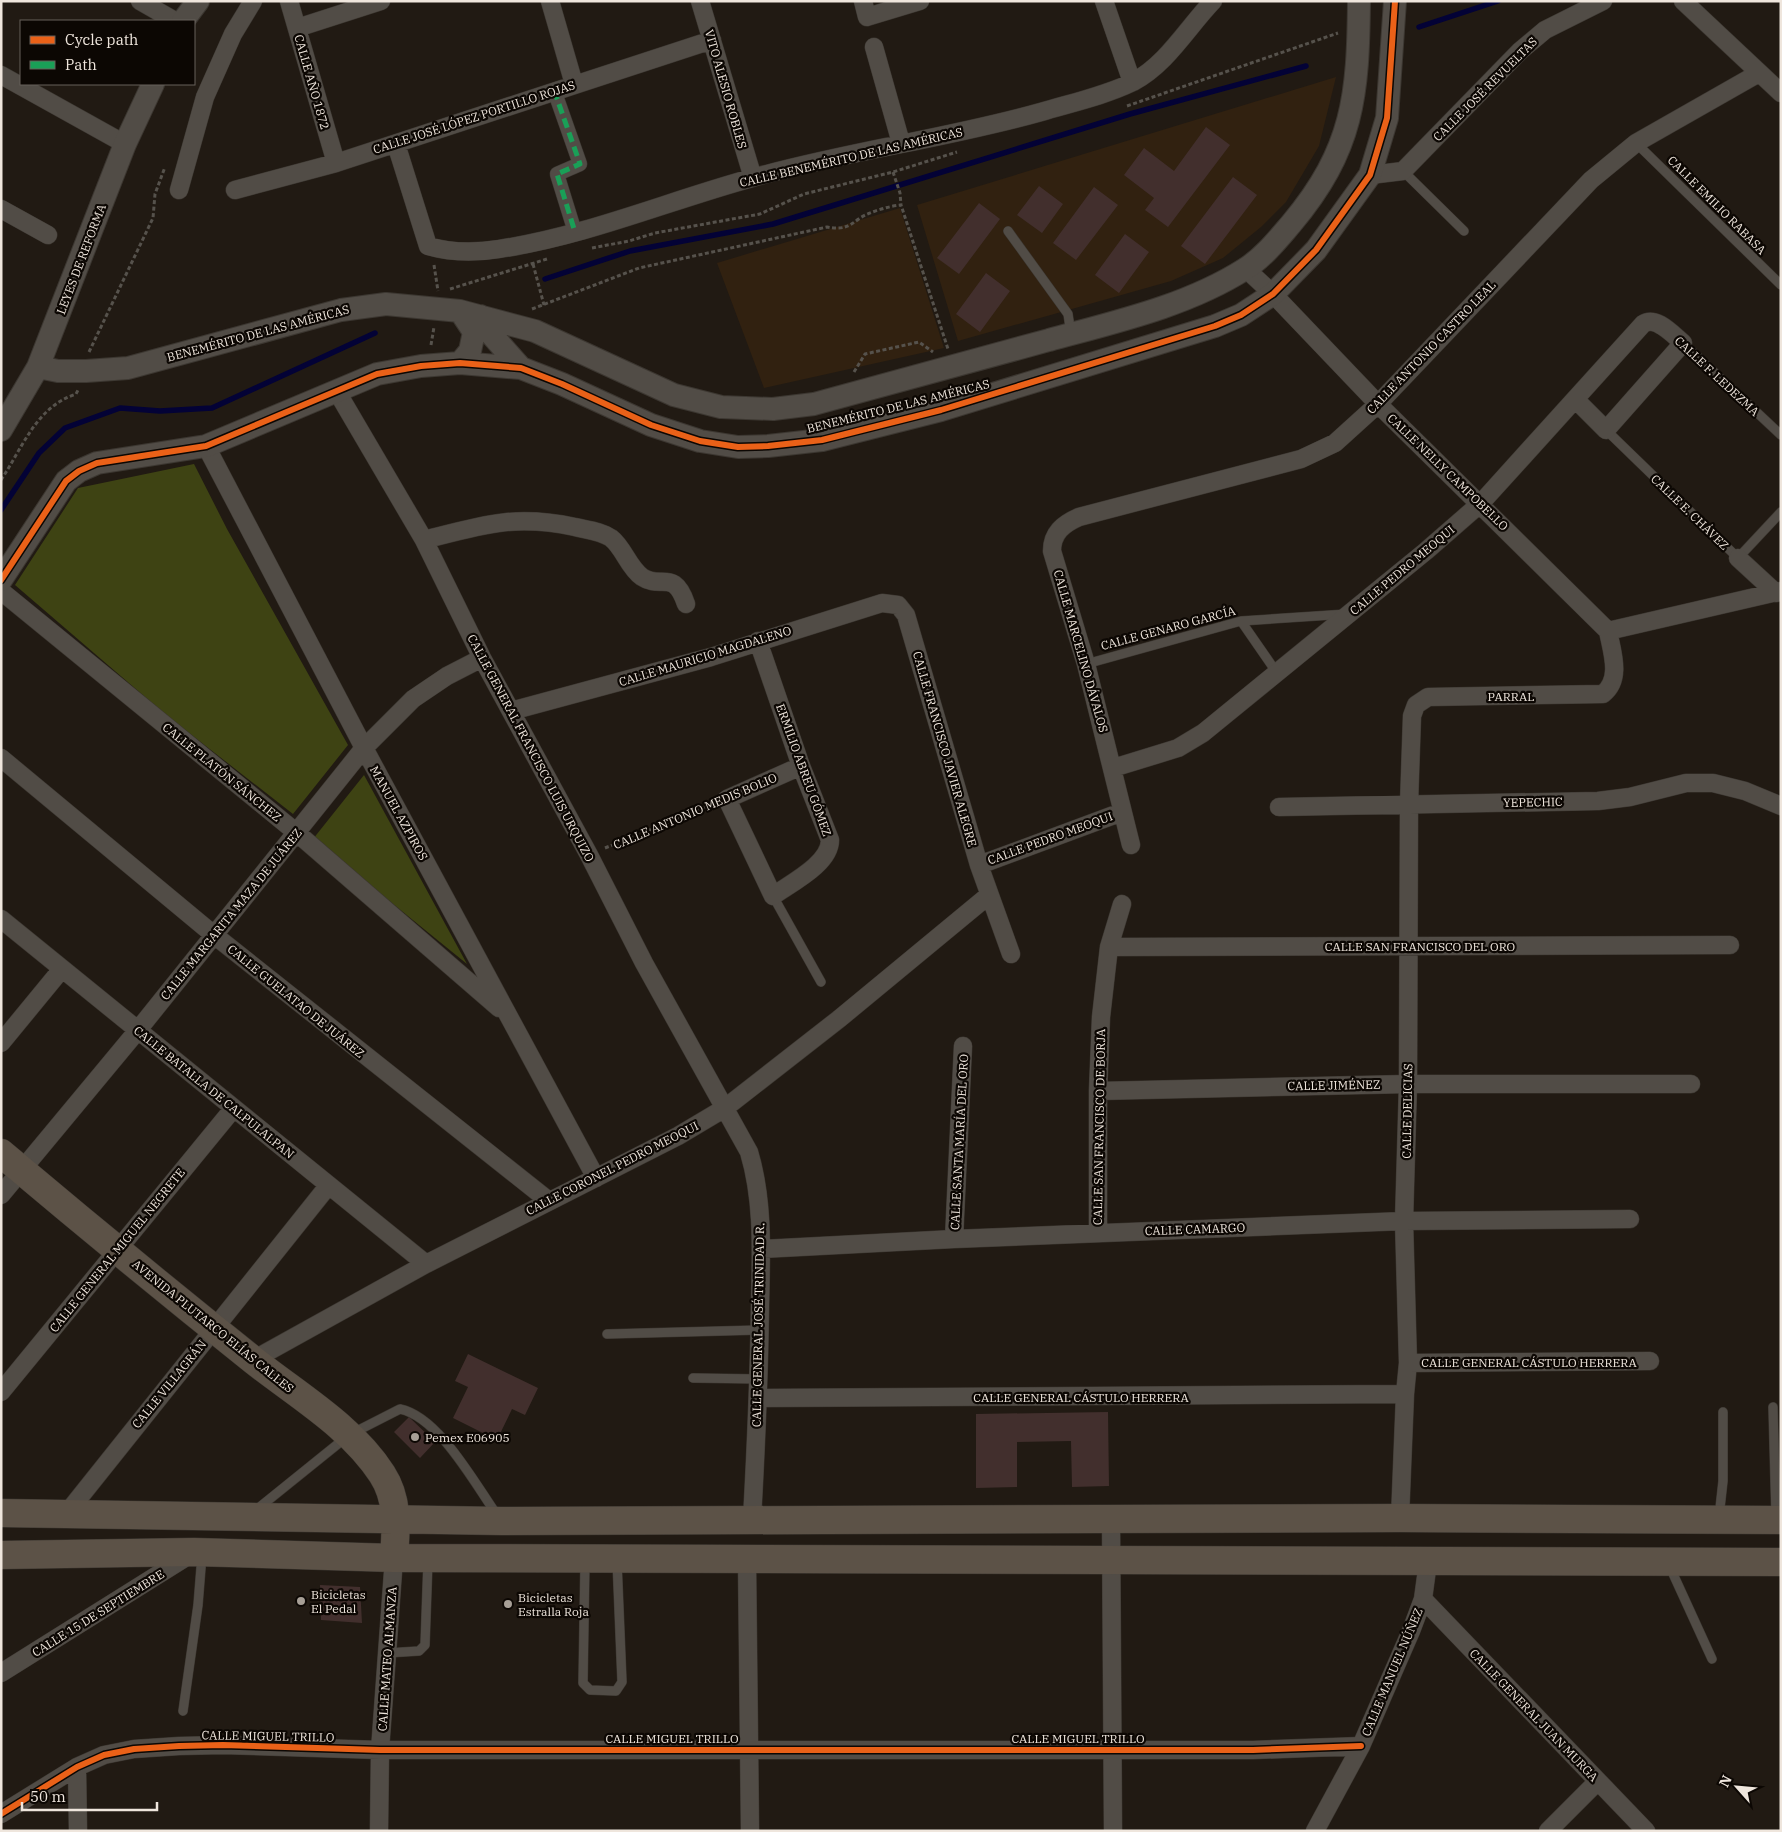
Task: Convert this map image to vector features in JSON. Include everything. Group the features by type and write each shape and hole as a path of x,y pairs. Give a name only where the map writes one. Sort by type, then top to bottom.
{"main road":[{"name":"AVENIDA PLUTARCO ELÍAS CALLES","path":"11,1162 253,1360 349,1435 383,1475 394,1500 396,1518"},
{"path":"1,1513 501,1521 1400,1518 1779,1520"},
{"name":"CALLE MATEO ALMANZA","path":"394,1558 396,1518"},
{"path":"1,1555 198,1552 394,1558 1112,1562 1781,1562"}],"street":[{"path":"140,1 173,20"},
{"path":"184,20 198,1"},
{"path":"179,190 205,97 233,34 253,1"},
{"name":"CALLE AÑO 1872","path":"289,1 336,163"},
{"path":"297,28 381,1"},
{"path":"550,1 574,84"},
{"name":"VITO ALESIO ROBLES","path":"700,1 753,178"},
{"path":"865,9 920,1"},
{"path":"1104,1 1132,82"},
{"name":"CALLE BENEMÉRITO DE LAS AMÉRICAS","path":"428,246 466,253 500,249 575,232 753,178 901,143 932,139 1007,122 1093,98 1132,82 1161,60 1213,1"},
{"name":"BENEMÉRITO DE LAS AMÉRICAS","path":"38,367 58,371 128,368 341,310 435,298 470,314 535,331 674,395 721,407 773,409 814,404 1128,319 1196,294 1246,269 1275,242 1301,211 1339,149 1350,118 1356,83 1359,1"},
{"name":"BENEMÉRITO DE LAS AMÉRICAS","path":"1,580 66,481 79,471 97,463 206,446 377,374 421,366 460,363 521,368 562,384 651,425 700,441 738,447 768,446 822,440 941,410 1182,338 1241,314 1273,294 1316,250 1370,175 1387,118 1394,1"},
{"name":"CALLE JOSÉ REVUELTAS","path":"1403,171 1520,51 1545,30 1603,1"},
{"path":"1683,1 1781,93"},
{"name":"CALLE JOSÉ LÓPEZ PORTILLO ROJAS","path":"235,190 336,163 554,90 712,40"},
{"path":"874,47 901,143"},
{"name":"CALLE ANTONIO CASTRO LEAL","path":"1056,534 1064,523 1078,517 1308,456 1335,443 1378,404 1591,180 1636,143 1760,73"},
{"path":"1,75 125,144"},
{"name":"LEYES DE REFORMA","path":"1,430 38,367 125,144 153,85"},
{"path":"554,90 580,164 557,174 575,232"},
{"path":"396,144 428,246"},
{"path":"1370,175 1403,171"},
{"path":"1,209 48,235"},
{"name":"CALLE NELLY CAMPOBELLO","path":"1246,269 1273,294 1378,404 1481,503 1608,631"},
{"path":"460,363 470,351 474,332 470,314"},
{"path":"470,314 491,334 521,368"},
{"name":"CALLE F. LEDEZMA","path":"1651,321 1659,324 1683,343"},
{"name":"CALLE PEDRO MEOQUI","path":"1113,768 1178,748 1203,733 1426,551 1481,503 1643,324 1651,321"},
{"path":"1606,430 1683,343"},
{"name":"CALLE GENERAL FRANCISCO LUIS URQUIZO","path":"336,390 424,540 482,658 589,855 644,963 725,1108"},
{"name":"CALLE E. CHÁVEZ","path":"1575,399 1606,430"},
{"path":"814,404 822,440"},
{"name":"MANUEL AZPIROS","path":"206,446 364,748 596,1178"},
{"path":"424,540 513,520 560,524 594,531 604,534 613,540 633,570 644,579 675,584 682,591 686,604"},
{"name":"CALLE MARCELINO DÁVALOS","path":"1056,534 1052,542 1052,551 1086,664 1131,845"},
{"name":"CALLE E. CHÁVEZ","path":"1738,558 1778,592"},
{"name":"CALLE PLATÓN SÁNCHEZ","path":"1,590 297,833 508,1016"},
{"path":"1608,631 1778,592"},
{"name":"CALLE MAURICIO MAGDALENO","path":"511,711 711,657 882,603 898,605"},
{"name":"CALLE FRANCISCO JAVIER ALEGRE","path":"898,605 906,615 979,865 990,896"},
{"name":"PARRAL","path":"1416,705 1428,697 1595,696 1608,690 1615,672 1608,631"},
{"name":"ERMILIO ABREU GÓMEZ","path":"758,641 801,766 830,840 826,857 821,862 773,896"},
{"name":"CALLE MARGARITA MAZA DE JUÁREZ","path":"1,1195 11,1162 138,1030 364,748 413,699 447,676 482,658"},
{"name":"CALLE DELICIAS","path":"1400,1518 1408,1362 1404,1221 1408,1084 1409,804 1412,716 1416,705"},
{"name":"CALLE GUELATAO DE JUÁREZ","path":"1,758 214,935 549,1201"},
{"name":"CALLE ANTONIO MEDIS BOLIO","path":"727,799 801,766"},
{"name":"YEPECHIC","path":"1279,807 1598,801 1630,797 1686,782 1713,783 1745,791 1781,806"},
{"path":"727,799 773,896"},
{"name":"CALLE PEDRO MEOQUI","path":"979,865 1122,812"},
{"path":"990,896 1011,954"},
{"name":"CALLE CORONEL PEDRO MEOQUI","path":"253,1360 426,1264 678,1136 725,1108 839,1019 990,896"},
{"name":"CALLE SAN FRANCISCO DE BORJA","path":"1098,1233 1098,1091 1101,1017 1109,947 1122,904"},
{"name":"CALLE BATALLA DE CALPULALPAN","path":"1,919 426,1264"},
{"name":"CALLE SAN FRANCISCO DEL ORO","path":"1109,947 1730,945"},
{"path":"1,1043 62,970"},
{"name":"CALLE SANTA MARÍA DEL ORO","path":"954,1239 963,1046"},
{"name":"CALLE JIMÉNEZ","path":"1098,1091 1408,1084 1691,1084"},
{"name":"CALLE GENERAL JOSÉ TRINIDAD R.","path":"725,1108 750,1152 756,1176 761,1249 758,1398 752,1519"},
{"name":"CALLE GENERAL MIGUEL NEGRETE","path":"1,1392 117,1248 233,1109"},
{"name":"CALLE VILLAGRÁN","path":"67,1513 328,1186"},
{"name":"CALLE CAMARGO","path":"761,1249 954,1239 1404,1221 1630,1219"},
{"name":"CALLE GENERAL CÁSTULO HERRERA","path":"1408,1362 1650,1360"},
{"name":"CALLE GENERAL CÁSTULO HERRERA","path":"758,1398 1405,1394"},
{"path":"1111,1520 1114,1749 1113,1831"},
{"name":"CALLE 15 DE SEPTIEMBRE","path":"1,1673 198,1552"},
{"name":"CALLE MATEO ALMANZA","path":"379,1831 380,1750 394,1558"},
{"path":"747,1560 750,1831"},
{"name":"CALLE MANUEL NÚÑEZ","path":"1315,1831 1361,1746 1423,1599 1428,1562"},
{"name":"CALLE GENERAL JUAN MURGA","path":"1423,1599 1646,1831"},
{"name":"CALLE MIGUEL TRILLO","path":"1,1814 77,1767 104,1754 134,1748 223,1745 380,1750 1253,1750 1361,1746"},
{"path":"77,1767 78,1831"},
{"path":"1548,1831 1597,1782"}],"lane":[{"name":"CALLE EMILIO RABASA","path":"1636,143 1781,285"},
{"path":"1403,171 1464,231"},
{"path":"1008,231 1068,314 1071,334"},
{"name":"CALLE F. LEDEZMA","path":"1683,343 1781,435"},
{"name":"CALLE E. CHÁVEZ","path":"1606,430 1738,558"},
{"path":"1738,558 1781,512"},
{"name":"CALLE GENARO GARCÍA","path":"1086,664 1242,621 1348,614"},
{"path":"1242,621 1277,673"},
{"path":"773,896 821,982"},
{"path":"606,1334 760,1330"},
{"path":"694,1378 758,1379"},
{"path":"1773,1407 1779,1520"},
{"path":"248,1516 349,1435 400,1408 409,1410 443,1437 501,1521"},
{"path":"1719,1520 1722,1482 1723,1412"},
{"path":"183,1711 198,1605 198,1552"},
{"path":"387,1653 419,1651 425,1645 428,1558"},
{"path":"585,1558 583,1683 590,1690 616,1691 622,1682 617,1558"},
{"path":"1668,1562 1712,1659"}],"path":[{"path":"1119,108 1339,33 1340,42"},
{"path":"583,250 629,241 655,233 760,214 804,194 893,172 958,152"},
{"path":"1,480 37,420 61,399 76,394 86,371 85,361 153,218 155,194 167,163"},
{"path":"893,172 900,193 901,205 948,352"},
{"path":"535,315 526,312 639,268 828,228 840,230 852,226 860,218 901,205"},
{"path":"428,246 435,298 430,350"},
{"path":"435,298 549,259"},
{"path":"533,264 544,305"},
{"path":"853,374 865,354 920,342 938,355"},
{"path":"943,354 958,349"}],"shaded area":[{"path":"1336,77 1319,146 1286,202 1261,227 1223,258 1171,281 958,341 917,205"},
{"path":"900,208 944,348 764,388 717,263"}],"green space":[{"path":"194,464 227,529 348,745 293,814 166,715 15,585 78,488"},
{"path":"364,775 467,964 313,839"}],"building":[{"path":"1206,127 1230,145 1168,227 1145,210 1154,198 1124,175 1144,148 1174,171"},
{"path":"1233,177 1257,195 1205,264 1181,246"},
{"path":"1039,186 1063,204 1042,233 1017,215"},
{"path":"1094,187 1118,205 1076,260 1053,243"},
{"path":"979,203 1000,219 959,274 937,258"},
{"path":"1125,234 1149,252 1119,293 1095,275"},
{"path":"986,273 1010,291 980,332 956,314"},
{"path":"468,1354 538,1388 525,1415 512,1409 497,1440 453,1418 468,1387 455,1381"},
{"path":"1108,1412 1109,1486 1072,1487 1071,1441 1017,1442 1017,1487 976,1488 976,1414"},
{"name":"Pemex E06905","path":"409,1417 435,1442 420,1458 394,1432"},
{"path":"320,1585 360,1587 362,1623 321,1620"}],"waterway":[{"path":"1419,27 1498,1"},
{"path":"545,279 630,251 773,224 1130,114 1306,66"},
{"path":"1,510 39,453 65,428 120,408 160,411 212,408 375,333"}],"marked path":[{"path":"554,90 580,164 557,174 575,232"}],"cycle path":[{"path":"1,580 66,481 79,471 97,463 206,446 377,374 421,366 460,363 521,368 562,384 651,425 700,441 738,447 768,446 822,440 941,410 1215,326 1241,315 1273,294 1316,250 1370,175 1387,118 1395,1"},
{"path":"1,1814 77,1767 104,1755 134,1749 179,1746 223,1745 380,1750 1253,1750 1361,1746"}],"place":[{"name":"Pemex E06905","path":"415,1437"},
{"name":"Bicicletas El Pedal","path":"301,1601"},
{"name":"Bicicletas Estralla Roja","path":"508,1604"}]}
